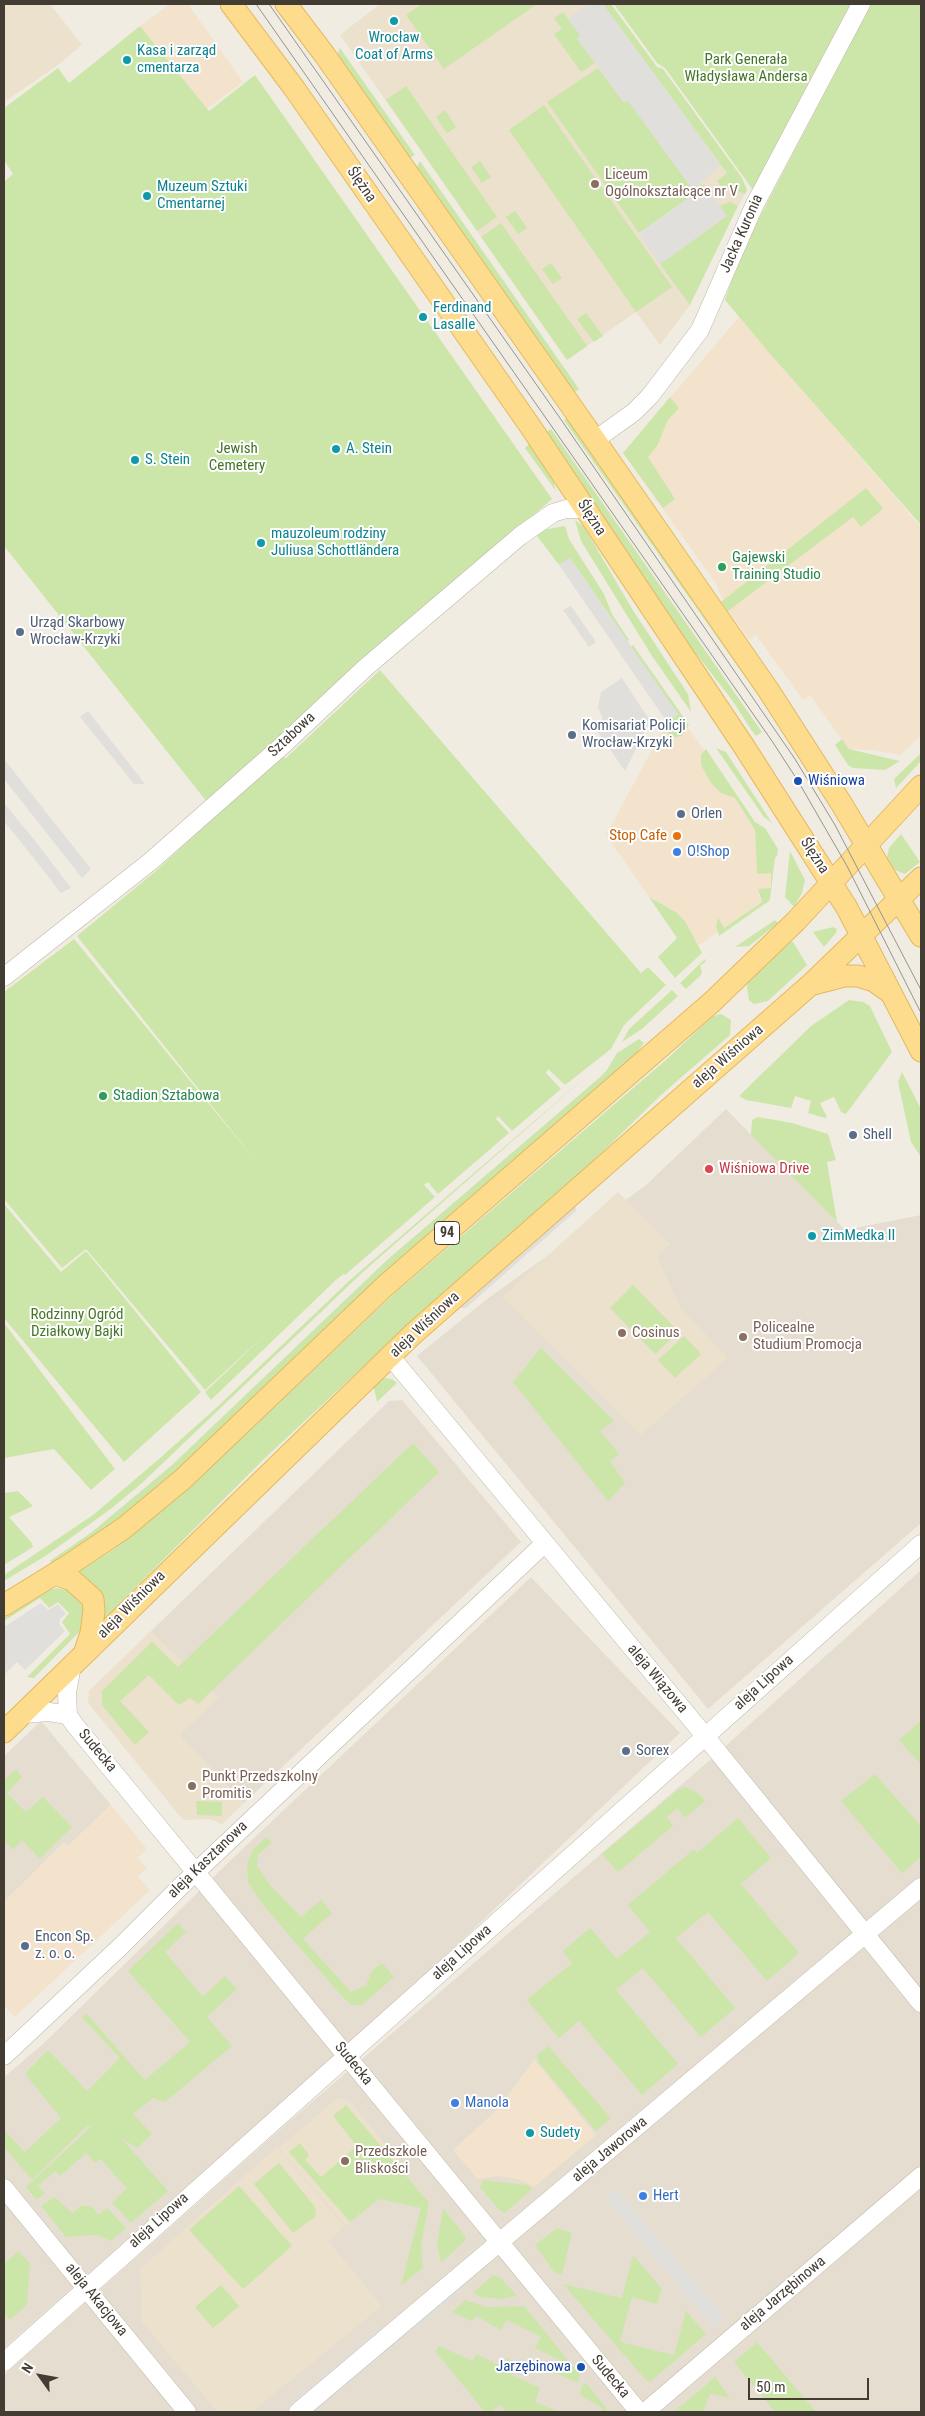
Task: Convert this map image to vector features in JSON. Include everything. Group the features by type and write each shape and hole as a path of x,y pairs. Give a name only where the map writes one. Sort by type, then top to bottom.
{"main road":[{"name":"Ślężna","path":"231,4 296,92 585,509 755,763 832,883 862,935 921,1051"},
{"path":"286,4 324,54 773,697 900,899 921,936"},
{"name":"94","path":"4,1605 124,1528 183,1480 385,1286 686,1027 785,932 921,786"},
{"name":"aleja Wiśniowa","path":"4,1732 390,1356 490,1265 810,985 921,878"},
{"path":"810,985 844,976 858,976 874,981 891,993"},
{"path":"55,1574 72,1580 93,1599 94,1611 91,1633 78,1659"}],"street":[{"name":"Jacka Kuronia","path":"595,440 634,412 650,396 700,330 754,206 861,4"},
{"name":"Sztabowa","path":"4,977 151,861 365,668 520,536 553,513 566,508 585,509"},
{"name":"aleja Wiązowa","path":"390,1356 705,1736 921,2003"},
{"name":"aleja Kasztanowa","path":"4,2056 196,1872 546,1543"},
{"name":"aleja Lipowa","path":"4,2362 921,1544"},
{"name":"Sudecka","path":"68,1716 68,1693 78,1659"},
{"name":"Sudecka","path":"23,1714 48,1712 68,1716 639,2412"},
{"name":"aleja Jaworowa","path":"298,2412 921,1887"},
{"name":"aleja Jarzębinowa","path":"645,2412 921,2176"},
{"name":"aleja Akacjowa","path":"4,2188 187,2412"}],"shaded area":[{"path":"4,4 50,4 82,45 57,66 4,102"},
{"path":"170,4 188,4 243,82 207,109 140,26"},
{"name":"Liceum Ogólnokształcące nr V","path":"380,4 611,4 657,67 663,69 742,178 747,190 727,225 690,305 660,345 636,312 567,360 340,35"},
{"path":"588,4 603,4 720,165 693,190 628,101 624,103 577,38 580,35 568,19"},
{"path":"705,186 727,216 660,264 639,234"},
{"path":"739,317 921,527 921,736 900,755 871,750 848,749 810,695 803,700 756,635 749,640 728,611 716,584 623,453"},
{"path":"570,558 678,714 667,722 559,565"},
{"path":"571,606 596,642 589,647 563,610"},
{"path":"622,678 650,721 625,771 593,725 603,719 598,707 601,692"},
{"path":"88,711 145,784 134,784 80,717"},
{"name":"Orlen","path":"678,714 704,750 701,754 721,792 735,798 755,830 757,873 771,873 771,888 758,894 762,902 698,946 685,921 676,912 649,897 606,835 667,722"},
{"path":"4,759 91,869 82,878 4,779"},
{"path":"4,803 71,888 61,893 4,821"},
{"path":"726,1109 845,1230 921,1215 921,1523 708,1709 417,1356 487,1299 645,1186"},
{"name":"Cosinus","path":"618,1192 670,1244 657,1256 680,1307 728,1358 641,1435 503,1296"},
{"path":"575,1203 576,1211 466,1308 454,1308"},
{"path":"402,1400 521,1542 244,1803 179,1735 208,1707 151,1631 389,1401"},
{"path":"921,1570 921,2412 4,2412 4,2375 284,2126 709,1761"},
{"path":"531,1577 680,1733 425,1975 4,2348 4,2077 43,2044 235,1856"},
{"path":"41,1603 48,1610 58,1604 66,1614 60,1619 59,1624 65,1631 25,1670 17,1662 4,1675 4,1627"},
{"path":"151,1631 219,1697 179,1735 244,1803 222,1824 209,1819 183,1820 88,1703 89,1691"},
{"path":"41,1721 111,1805 68,1846 65,1843 4,1902 4,1756"},
{"path":"111,1805 147,1849 138,1858 147,1868 138,1877 150,1890 15,2017 4,2006 4,1902 64,1842 68,1846"},
{"path":"534,2059 596,2135 534,2187 518,2179 498,2176 478,2179 453,2150 500,2107"},
{"name":"Przedszkole Bliskości","path":"337,2098 350,2101 409,2173 346,2226 279,2148"},
{"path":"277,2147 344,2226 328,2241 382,2306 252,2412 217,2412 142,2322 140,2269"},
{"path":"616,2188 725,2318 713,2327 605,2198"},
{"path":"463,2282 467,2286 315,2412 308,2412"},
{"path":"380,2328 384,2332 288,2412 280,2412"}],"green space":[{"path":"422,4 537,4 444,69 406,15"},
{"path":"603,4 611,4 657,67 663,69 742,178 747,190 745,194 721,186 717,181 727,173"},
{"name":"Park Generała Władysława Andersa","path":"614,4 854,4 753,190 665,68 657,63"},
{"path":"871,4 921,4 921,525 725,300 741,253"},
{"path":"563,12 581,35 577,39 595,63 581,72 554,34 562,29 554,18"},
{"name":"Jewish Cemetery","path":"140,26 209,111 255,75 552,499 207,802 4,546 4,182 13,174 4,160 4,108 58,68 69,83"},
{"path":"340,48 415,155 410,158 337,55"},
{"path":"598,68 624,103 628,100 693,190 702,184 705,186 639,233 547,102"},
{"path":"406,86 497,217 477,231 386,100"},
{"path":"544,105 672,287 636,312 509,130"},
{"path":"445,110 456,127 447,133 436,117"},
{"path":"420,161 579,389 573,393 416,168"},
{"path":"480,161 491,177 482,183 471,167"},
{"path":"730,202 738,206 690,305 660,264 727,216 720,206"},
{"path":"515,211 527,228 518,234 506,217"},
{"path":"501,223 587,346 567,360 481,237"},
{"path":"551,263 562,278 553,284 542,269"},
{"path":"586,313 603,336 594,342 577,319"},
{"path":"670,397 679,408 668,420 657,446 648,457 675,499 663,508 623,453"},
{"path":"568,418 716,631 820,786 818,787 760,698 564,420"},
{"path":"551,429 762,732 756,736 732,700 677,629 544,433"},
{"path":"529,444 553,480 556,491 525,448"},
{"path":"866,488 883,508 877,514 861,527 853,517 728,611 721,602"},
{"path":"575,520 584,527 634,612 688,694 691,712 652,656 581,541"},
{"path":"565,526 569,539 604,594 612,614 629,640 617,649 625,638 570,558 559,565 537,536 541,530"},
{"path":"633,645 689,725 682,736 675,737 669,735 665,727 667,722 678,714 620,653"},
{"path":"380,670 641,973 648,967 666,985 624,1025 611,1049 565,1085 548,1069 546,1073 561,1089 512,1131 498,1116 496,1119 509,1133 438,1194 428,1182 425,1184 435,1197 345,1275 337,1279 211,1400 205,1392 267,1333 205,1390 86,1249 62,1268 4,1199 4,992 74,939 254,1159 77,936 157,870 280,756 286,758"},
{"path":"842,739 849,749 900,761 885,770 853,768 848,765 835,745"},
{"path":"716,748 726,752 772,823 764,817"},
{"path":"706,749 755,822 765,828 778,849 769,901 719,936 716,926 718,918 724,928 762,902 758,889 771,888 771,873 757,874 755,830 735,798 721,793 711,783 701,765 701,754"},
{"path":"921,753 921,761 896,788 894,779"},
{"path":"901,834 920,862 905,874 895,870 887,857 889,848"},
{"path":"790,851 805,880 802,893 794,907 785,897"},
{"path":"649,897 676,912 685,921 702,953 675,978 658,957 677,938"},
{"path":"775,920 778,923 749,946 735,947"},
{"path":"833,927 837,929 836,933 824,947 813,932"},
{"path":"790,941 793,942 807,965 768,1001 754,1004 749,1000 748,982"},
{"path":"705,959 706,961 700,966 701,975 686,989 680,983"},
{"path":"672,990 678,996 642,1029 622,1042 629,1029"},
{"path":"849,1000 863,1002 870,1006 892,1052 846,1114 841,1112 834,1097 820,1103 827,1117 825,1118 808,1113 811,1101 795,1096 791,1108 746,1100 739,1096 811,1026"},
{"path":"721,1014 731,1020 730,1035 661,1095 589,1165 427,1307 266,1457 104,1619 103,1609 77,1573 111,1551 188,1489 395,1293 667,1059 713,1016"},
{"path":"639,1039 644,1043 630,1062 191,1458 115,1522 52,1564 50,1561 92,1532 172,1465 387,1260 599,1078 607,1070 617,1053"},
{"path":"605,1060 364,1271 141,1484 112,1508 47,1555 4,1581 4,1575 93,1515 159,1459 216,1408 349,1281"},
{"path":"902,1072 921,1109 921,1157 911,1142 898,1082"},
{"path":"758,1117 792,1123 828,1134 836,1160 827,1162 837,1222 751,1135 752,1120"},
{"name":"Rodzinny Ogród Działkowy Bajki","path":"4,1204 61,1272 86,1251 201,1392 124,1462 4,1318"},
{"path":"633,1285 679,1332 655,1354 610,1308"},
{"path":"4,1323 115,1469 91,1490 54,1449 4,1458"},
{"path":"684,1336 701,1354 675,1378 658,1360"},
{"path":"541,1348 614,1421 600,1431 619,1454 610,1461 625,1483 608,1501 513,1382"},
{"path":"385,1378 392,1379 397,1383 377,1402 375,1384"},
{"path":"413,1443 439,1472 198,1704 190,1698 179,1705 149,1675 120,1701 149,1732 135,1745 102,1705 102,1691 152,1642 178,1667"},
{"path":"18,1491 33,1506 9,1517 31,1542 33,1547 4,1565 4,1493"},
{"path":"57,1588 72,1591 81,1599 86,1611 82,1629 34,1678 27,1677 70,1634 62,1622 69,1613 58,1602 49,1608 40,1598 4,1621 4,1617 49,1590"},
{"path":"921,1721 921,1765 899,1740"},
{"path":"16,1769 22,1777 7,1793 26,1812 43,1797 72,1827 40,1859 22,1840 13,1850 4,1840 4,1780"},
{"path":"875,1774 921,1826 921,1857 902,1873 841,1801"},
{"path":"685,1787 699,1794 705,1801 685,1818 677,1808 667,1817 673,1826 618,1872 602,1854 678,1790"},
{"path":"196,1801 222,1802 222,1816 197,1815"},
{"path":"738,1818 771,1858 741,1884 799,1953 767,1981 708,1912 676,1938 735,2008 701,2037 643,1968 616,1990 678,2064 642,2095 579,2021 559,2038 527,2000 572,1963 563,1951 590,1928 617,1959 650,1932 628,1905 694,1849 697,1853"},
{"path":"266,1837 272,1842 258,1855 257,1866 270,1885 301,1917 321,1900 332,1913 303,1939 351,1992 366,1985 372,1971 382,1963 394,1977 362,2005 351,2005 339,1993 264,1906 248,1882 247,1863 253,1850"},
{"path":"178,1923 186,1932 165,1952 203,1997 225,1976 237,1989 207,2017 232,2046 165,2102 153,2098 133,2114 152,2134 137,2148 121,2138 168,2191 131,2223 112,2203 127,2188 100,2159 95,2163 86,2153 60,2176 55,2171 38,2186 45,2193 37,2200 26,2187 91,2127 87,2126 32,2180 4,2147 4,2130 25,2152 61,2118 25,2074 48,2050 87,2091 120,2058 82,2017 86,2013 145,2080 190,2042 128,1971"},
{"path":"548,2046 611,2118 596,2131 539,2063 537,2055"},
{"path":"346,2105 429,2203 421,2245 423,2268 401,2285 421,2208 379,2199 350,2222 289,2152 300,2143 309,2155 305,2160 321,2177 357,2146 333,2116"},
{"path":"279,2163 315,2207 316,2216 293,2233 254,2184"},
{"path":"483,2180 528,2185 532,2189 505,2213 500,2211 480,2187"},
{"path":"239,2186 292,2246 243,2289 189,2230"},
{"path":"54,2197 73,2213 81,2206 91,2206 99,2215 107,2208 126,2228 111,2241 96,2235 66,2237 41,2206"},
{"path":"443,2208 465,2236 465,2241 441,2263 437,2244"},
{"path":"557,2228 572,2233 562,2274 554,2272 535,2245"},
{"path":"18,2251 30,2263 27,2305 10,2320 4,2313 4,2264"},
{"path":"633,2255 662,2289 657,2304 632,2297 620,2342 674,2355 686,2311 706,2334 650,2382 645,2379 563,2284 622,2298"},
{"path":"493,2275 500,2277 517,2296 500,2299 481,2297 473,2293"},
{"path":"221,2285 239,2306 213,2328 195,2307"},
{"path":"465,2300 486,2307 524,2306 580,2375 578,2383 556,2373 561,2361 535,2348 541,2337 507,2320 501,2330 476,2316 472,2321 452,2312"},
{"path":"757,2342 816,2412 775,2412 734,2362"},
{"path":"439,2346 473,2361 476,2354 503,2367 507,2358 518,2363 512,2375 540,2388 535,2402 559,2412 506,2412 500,2405 491,2412 485,2412 435,2351"},
{"path":"715,2377 730,2398 710,2394 703,2412 674,2412"},
{"path":"586,2383 607,2409 607,2412 601,2412 602,2408 580,2395 583,2384"}],"tram line":[{"path":"256,4 772,741 798,781 847,866 921,1013"},
{"path":"269,4 562,421 795,759 835,825 921,990"}],"place":[{"name":"Wrocław Coat of Arms","path":"394,21"},
{"name":"Kasa i zarząd cmentarza","path":"127,60"},
{"name":"Liceum Ogólnokształcące nr V","path":"595,184"},
{"name":"Muzeum Sztuki Cmentarnej","path":"147,196"},
{"name":"Ferdinand Lasalle","path":"423,317"},
{"name":"A. Stein","path":"336,449"},
{"name":"S. Stein","path":"135,460"},
{"name":"mauzoleum rodziny Juliusa Schottländera","path":"261,543"},
{"name":"Gajewski Training Studio","path":"722,567"},
{"name":"Urząd Skarbowy Wrocław-Krzyki","path":"20,632"},
{"name":"Komisariat Policji Wrocław-Krzyki","path":"572,735"},
{"name":"Wiśniowa","path":"798,781"},
{"name":"Orlen","path":"681,814"},
{"name":"Stop Cafe","path":"677,836"},
{"name":"O!Shop","path":"677,852"},
{"name":"Stadion Sztabowa","path":"103,1096"},
{"name":"Shell","path":"853,1135"},
{"name":"Wiśniowa Drive","path":"709,1169"},
{"name":"ZimMedka II","path":"812,1236"},
{"name":"Cosinus","path":"622,1333"},
{"name":"Policealne Studium Promocja","path":"743,1337"},
{"name":"Sorex","path":"626,1751"},
{"name":"Punkt Przedszkolny Promitis","path":"192,1786"},
{"name":"Encon Sp. z. o. o.","path":"25,1946"},
{"name":"Manola","path":"455,2103"},
{"name":"Sudety","path":"530,2133"},
{"name":"Przedszkole Bliskości","path":"345,2161"},
{"name":"Hert","path":"643,2196"},
{"name":"Jarzębinowa","path":"581,2367"}]}
